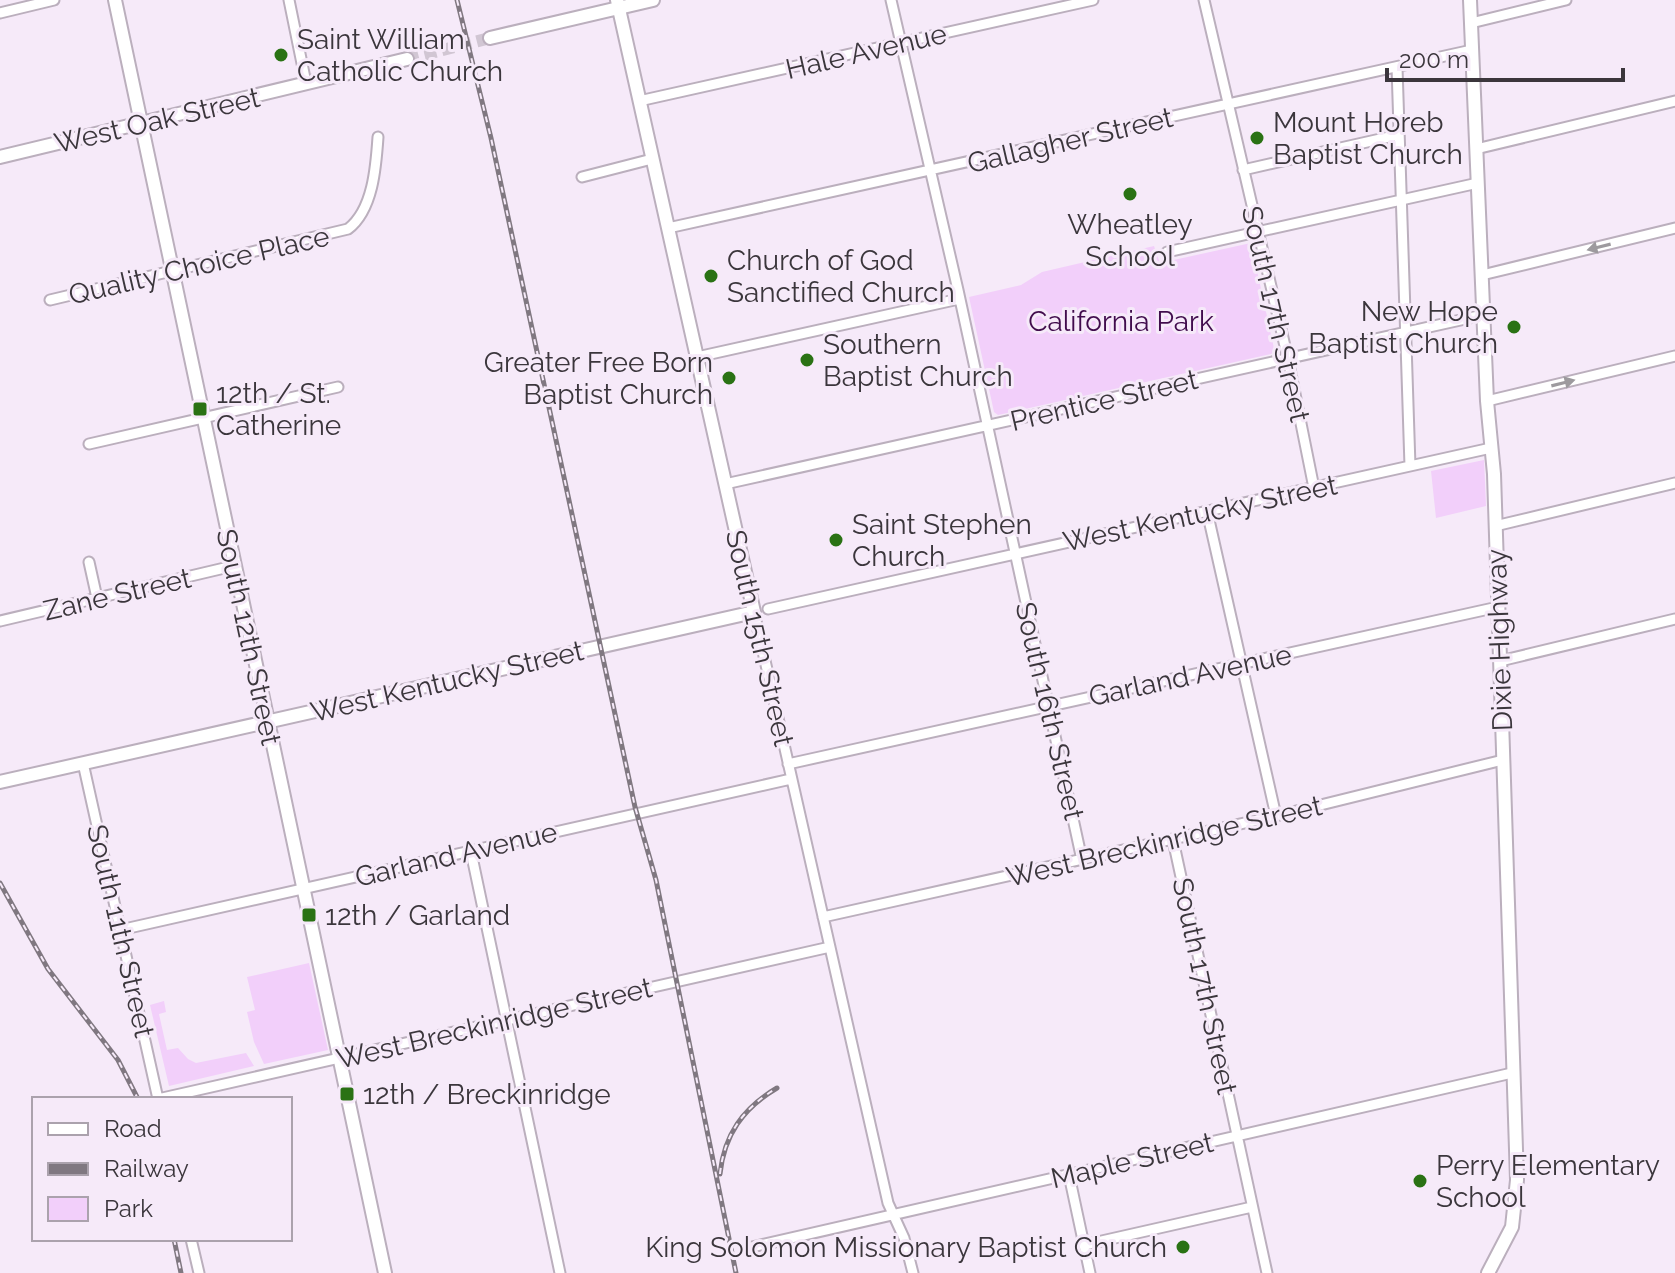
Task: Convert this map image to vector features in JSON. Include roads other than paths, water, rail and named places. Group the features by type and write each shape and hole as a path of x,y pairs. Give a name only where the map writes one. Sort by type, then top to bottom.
{"street":[{"path":"0,13 54,0"},
{"name":"South 12th Street","path":"115,0 385,1273"},
{"path":"289,0 306,83"},
{"path":"490,38 618,4 653,0"},
{"name":"South 16th Street","path":"891,0 1082,860"},
{"name":"Hale Avenue","path":"639,101 900,43 1062,3 1093,0"},
{"name":"South 17th Street","path":"1204,0 1288,359 1314,488"},
{"name":"Dixie Highway","path":"1470,0 1495,526 1517,1163 1516,1212 1506,1244 1488,1273"},
{"path":"1471,23 1566,0"},
{"name":"South 15th Street","path":"618,4 875,1149 913,1273"},
{"name":"Gallagher Street","path":"668,228 1472,50"},
{"name":"West Oak Street","path":"0,157 407,59"},
{"path":"1397,67 1410,466"},
{"path":"1476,149 1675,101"},
{"path":"1243,170 1398,135"},
{"name":"Quality Choice Place","path":"50,300 348,229 356,223 367,201 378,137"},
{"path":"582,177 652,159"},
{"path":"1167,252 1478,183"},
{"path":"1482,275 1675,228"},
{"path":"697,357 959,299"},
{"name":"Prentice Street","path":"725,484 1483,315"},
{"path":"1487,401 1675,356"},
{"path":"89,444 338,387"},
{"name":"West Kentucky Street","path":"768,609 1491,448"},
{"path":"1495,526 1675,483"},
{"path":"1207,511 1276,816"},
{"path":"89,562 97,598"},
{"name":"Zane Street","path":"0,621 233,566"},
{"name":"Garland Avenue","path":"788,764 1498,607"},
{"name":"West Kentucky Street","path":"0,782 754,612"},
{"path":"1500,661 1675,619"},
{"name":"West Breckinridge Street","path":"823,917 1173,840 1503,760"},
{"name":"South 11th Street","path":"83,763 158,1097"},
{"name":"Garland Avenue","path":"120,930 791,779"},
{"name":"South 17th Street","path":"1173,840 1266,1273"},
{"path":"471,852 560,1273"},
{"name":"West Breckinridge Street","path":"167,1097 830,947"},
{"name":"Maple Street","path":"752,1247 1512,1073"},
{"path":"1069,1175 1090,1273"},
{"path":"1084,1245 1252,1207"},
{"path":"191,1241 199,1273"}],"tunnel":[{"path":"407,59 490,38"}],"railway":[{"path":"457,0 491,138 635,807 656,880 736,1273"},
{"path":"0,883 48,969 118,1060 137,1097"},
{"path":"720,1174 726,1147 737,1124 754,1104 777,1088"},
{"path":"174,1241 181,1273"}],"place":[{"name":"Saint William Catholic Church","path":"281,55"},
{"name":"Mount Horeb Baptist Church","path":"1257,138"},
{"name":"Wheatley School","path":"1130,194"},
{"name":"Church of God Sanctified Church","path":"711,276"},
{"name":"New Hope Baptist Church","path":"1514,327"},
{"name":"Southern Baptist Church","path":"807,360"},
{"name":"Greater Free Born Baptist Church","path":"729,378"},
{"name":"12th / St. Catherine","path":"200,409"},
{"name":"Saint Stephen Church","path":"836,540"},
{"name":"12th / Garland","path":"309,915"},
{"name":"12th / Breckinridge","path":"347,1094"},
{"name":"Perry Elementary School","path":"1420,1181"},
{"name":"King Solomon Missionary Baptist Church","path":"1183,1247"}],"park label":[{"name":"California Park","path":"1121,321"}]}
